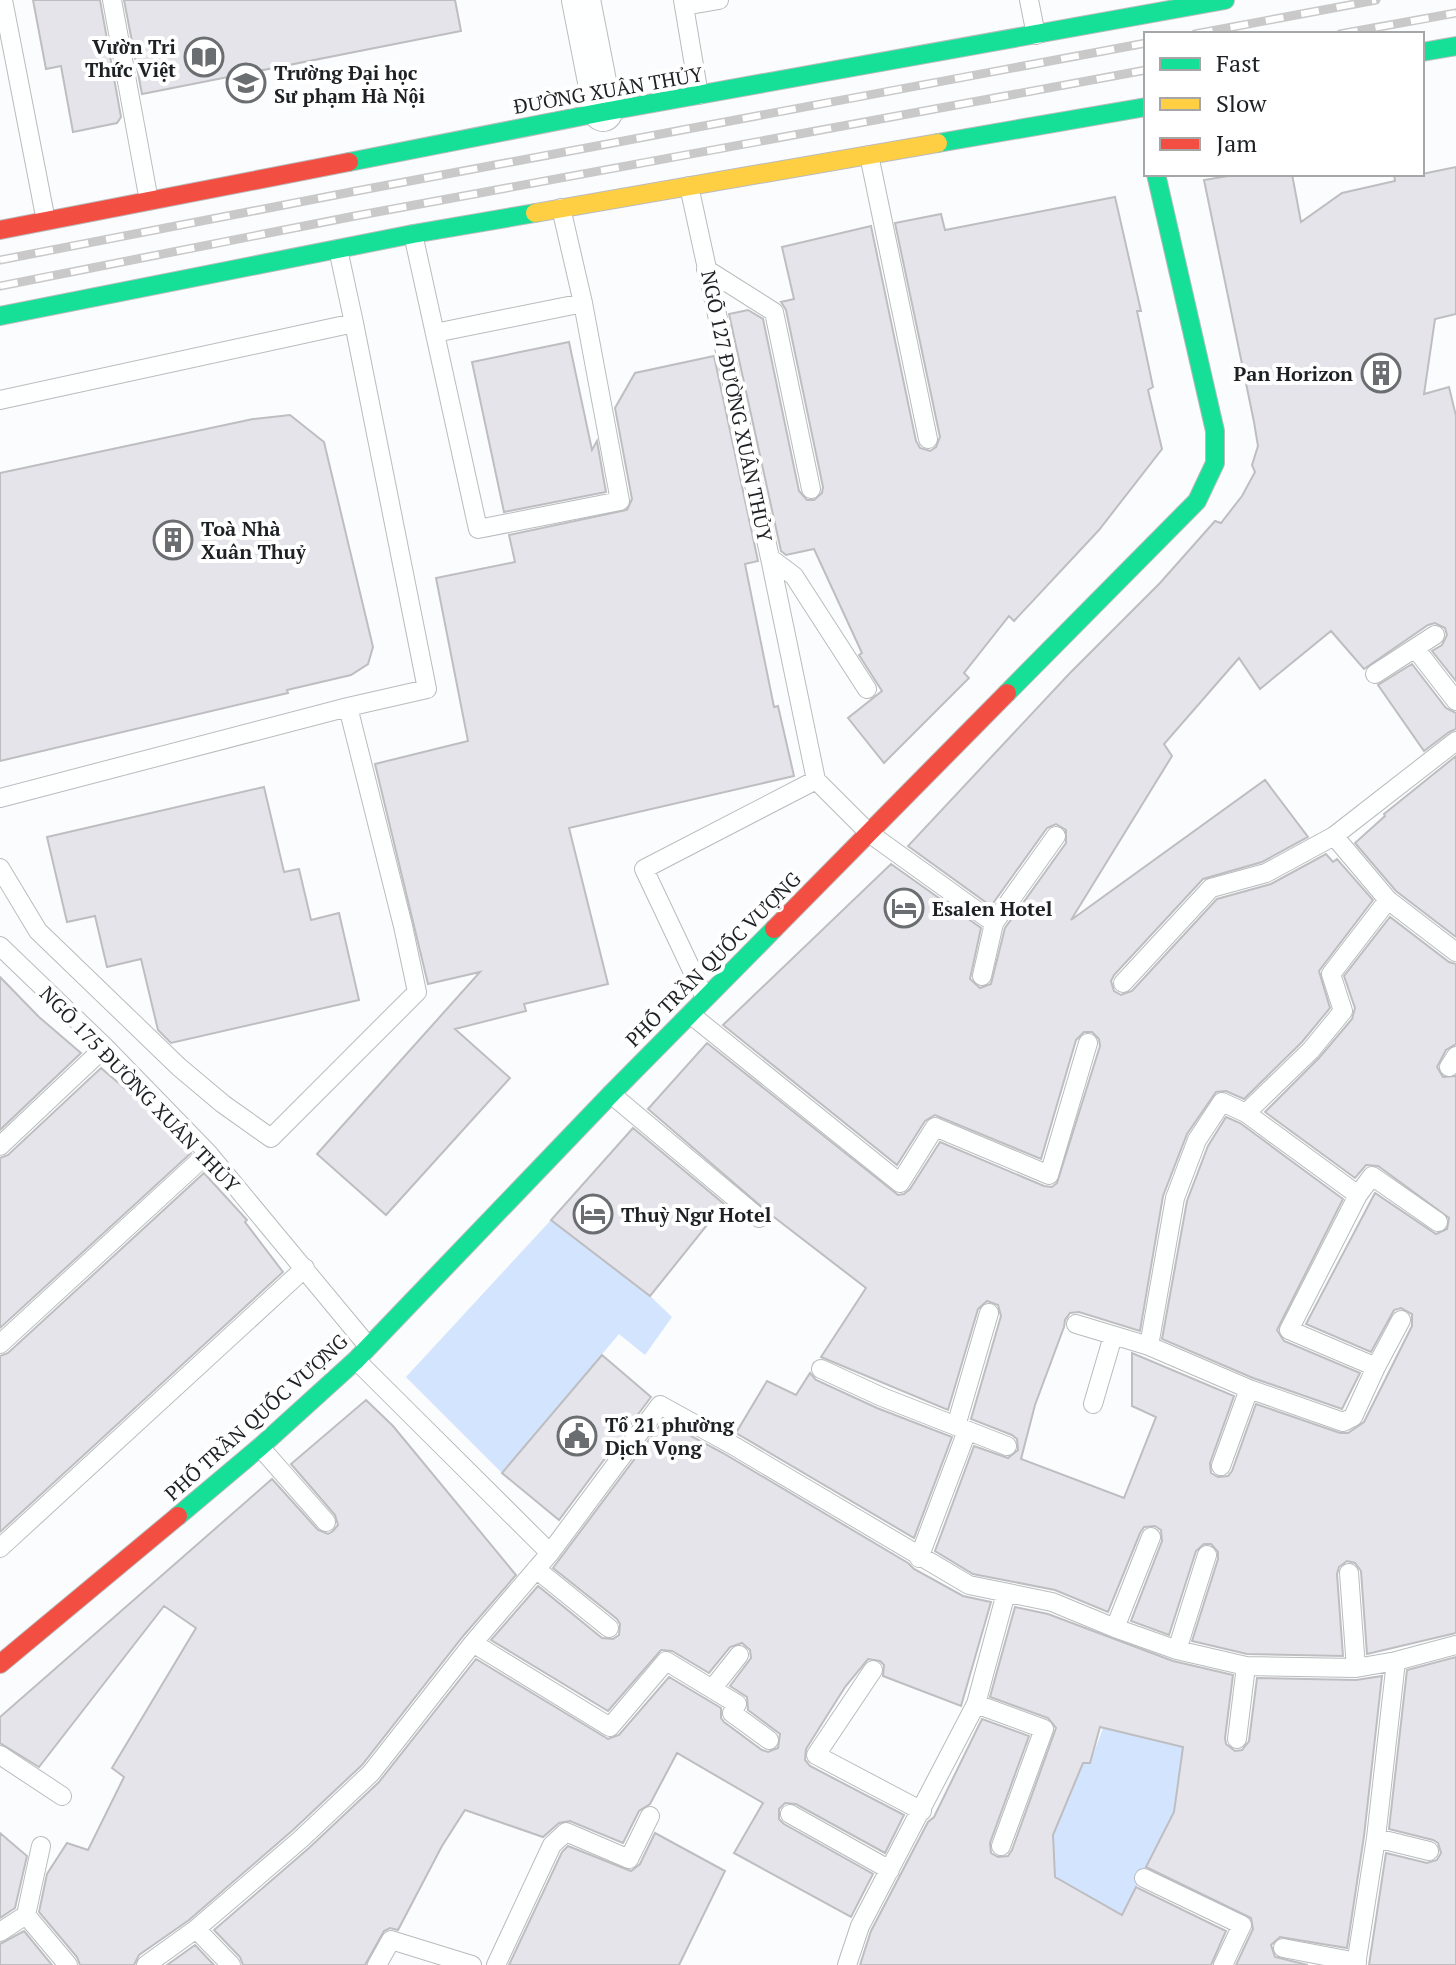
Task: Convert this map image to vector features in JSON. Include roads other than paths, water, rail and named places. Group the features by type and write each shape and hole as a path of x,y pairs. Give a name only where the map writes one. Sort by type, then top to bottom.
{"main road":[{"name":"ĐƯỜNG XUÂN THỦY","path":"0,230 603,112 1036,35 1169,5 1225,0"},
{"path":"1424,52 1456,46"},
{"path":"0,316 413,234 869,155 1143,112"},
{"name":"PHỐ TRẦN QUỐC VƯỢNG","path":"0,1664 260,1447 362,1353 705,998 1197,501 1215,463 1215,431 1156,176"}],"street":[{"path":"581,0 603,112"}],"lane":[{"path":"2,0 46,221"},
{"path":"112,0 149,201"},
{"path":"699,95 683,3 719,0"},
{"path":"1029,0 1036,35"},
{"path":"869,155 928,439"},
{"name":"NGÕ 127 ĐƯỜNG XUÂN THỦY","path":"689,186 770,558 794,576 867,689"},
{"path":"413,234 478,529 620,501 583,303 561,208"},
{"path":"0,798 427,689 338,249"},
{"path":"706,269 774,312 811,489"},
{"path":"435,333 583,303"},
{"path":"0,400 354,323"},
{"path":"770,558 816,780 869,833 994,923"},
{"path":"1375,674 1435,635"},
{"path":"1415,648 1456,701"},
{"path":"0,868 38,931 179,1067 223,1104 271,1138 417,992 348,707"},
{"path":"1123,983 1211,888 1266,873 1334,836 1456,741"},
{"path":"705,998 644,869 816,780"},
{"path":"982,976 994,923 1056,836"},
{"path":"1334,836 1388,900 1456,952"},
{"path":"1246,1113 1311,1050 1343,1011 1331,974 1388,900"},
{"name":"NGÕ 175 ĐƯỜNG XUÂN THỦY","path":"0,946 105,1047 208,1153 305,1268 362,1353 550,1553"},
{"path":"690,1014 900,1183 935,1127 1049,1175 1088,1043"},
{"path":"0,1146 105,1047"},
{"path":"611,1094 759,1218"},
{"path":"1149,1346 1175,1198 1197,1140 1222,1102 1246,1113 1358,1195"},
{"path":"0,1344 208,1153"},
{"path":"1376,1367 1289,1330 1358,1195 1372,1176 1438,1222"},
{"path":"0,1548 305,1268"},
{"path":"919,1558 961,1428 989,1313"},
{"path":"1076,1324 1149,1346 1249,1389 1343,1422 1353,1417 1401,1320"},
{"path":"1093,1404 1113,1336"},
{"path":"821,1369 1007,1446"},
{"path":"1221,1466 1249,1389"},
{"path":"146,1965 196,1929 301,1839 371,1773 473,1643 550,1553 660,1405 969,1585 1052,1602 1177,1650 1246,1666 1356,1668 1456,1645"},
{"path":"260,1447 326,1522"},
{"path":"1115,1628 1151,1537"},
{"path":"1177,1650 1207,1555"},
{"path":"536,1569 609,1628"},
{"path":"1349,1573 1356,1668"},
{"path":"847,1965 860,1926 976,1704 1006,1593"},
{"path":"473,1643 610,1727 666,1661 737,1704 732,1713 769,1740"},
{"path":"712,1689 739,1655"},
{"path":"1283,1948 1357,1964 1376,1838 1396,1661"},
{"path":"1237,1739 1246,1666"},
{"path":"873,1670 816,1755 922,1811"},
{"path":"976,1704 1044,1729 1001,1846"},
{"path":"0,1755 62,1796"},
{"path":"790,1814 890,1870"},
{"path":"496,1965 552,1845 566,1832 629,1859 650,1816"},
{"path":"1376,1838 1429,1851"},
{"path":"0,1932 26,1915 41,1846"},
{"path":"1144,1878 1242,1925 1223,1965"},
{"path":"26,1915 68,1965"},
{"path":"196,1929 231,1965"},
{"path":"377,1965 391,1940 472,1965"}],"railway":[{"path":"1206,32 1376,0"},
{"path":"1351,32 1456,13"},
{"path":"0,260 1144,43"},
{"path":"0,286 355,216 1144,70"}],"place":[{"name":"Vườn Tri Thức Việt","path":"204,57"},
{"name":"Trường Đại học Sư phạm Hà Nội","path":"246,83"},
{"name":"Pan Horizon","path":"1381,373"},
{"name":"Toà Nhà Xuân Thuỷ","path":"173,540"},
{"name":"Esalen Hotel","path":"904,908"},
{"name":"Thuỳ Ngư Hotel","path":"593,1214"},
{"name":"Tổ 21 phường Dịch Vọng","path":"577,1436"}]}
